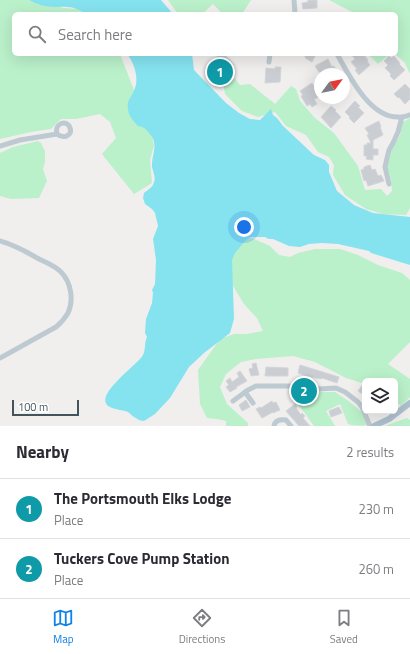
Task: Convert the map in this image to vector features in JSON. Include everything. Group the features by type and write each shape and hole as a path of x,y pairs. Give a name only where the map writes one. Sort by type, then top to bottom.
{"main road":[{"path":"374,426 389,419 410,403"}],"street":[{"path":"294,0 295,12"},
{"path":"268,62 270,56"},
{"path":"338,56 363,96 373,106 384,114 395,117 402,117 410,114"},
{"path":"389,184 385,167 389,150 398,132 402,117"},
{"path":"0,146 20,140 57,134"},
{"path":"0,240 17,247 57,269 64,275 71,294 68,313 56,327 0,358"},
{"path":"233,401 256,386 290,386 304,384 319,389 330,388 340,390 358,402 364,411 370,426"},
{"path":"245,392 253,404"},
{"path":"274,426 275,423 281,419 286,420 291,426"}],"green space":[{"path":"0,0 29,0 37,3 53,4 63,8 78,9 82,12 12,12 12,56 121,56 154,145 150,160 152,183 134,194 102,154 116,138 110,122 100,114 76,119 61,119 51,129 0,139"},
{"path":"168,0 251,0 243,12 221,12 213,4 204,12 177,12"},
{"path":"329,0 410,0 410,74 405,63 397,56 398,12 352,12"},
{"path":"370,56 388,56 378,64"},
{"path":"233,76 240,85 250,84 275,104 291,86 296,89 300,101 315,118 334,133 358,166 365,190 381,189 387,196 392,191 391,180 387,167 391,151 400,135 403,122 410,118 410,208 406,215 383,214 366,209 345,195 333,175 334,165 329,157 318,152 306,135 286,126 275,112 258,117 242,111 225,94 224,87"},
{"path":"38,141 41,143 45,151 45,162 43,169 47,181 39,198 11,199 0,196 0,153 13,147"},
{"path":"252,238 270,246 279,255 290,257 298,253 315,249 340,249 358,255 378,265 402,273 410,280 410,342 388,364 410,379 410,397 401,406 398,404 398,378 362,378 362,383 346,378 315,362 293,356 256,359 241,362 226,374 220,387 227,404 248,423 248,426 226,426 226,421 207,418 200,404 198,370 220,339 234,334 247,334 263,331 257,318 244,304 233,286 229,263 242,240"},
{"path":"319,392 335,392 362,412 367,425 357,426 348,424 340,404 326,411 335,426 314,426 301,408 291,398 299,398"},
{"path":"407,418 410,420 410,426 385,426"}],"water":[{"path":"29,0 161,0 171,12 82,12 69,7 38,4"},
{"path":"129,56 192,56 194,70 226,103 239,113 250,119 260,120 271,109 273,115 283,126 314,155 325,160 329,165 329,172 337,191 354,205 373,213 410,217 410,265 371,253 369,251 338,244 309,244 300,247 289,246 265,237 251,237 246,240 235,253 232,260 234,319 230,333 204,353 189,367 170,398 155,414 144,421 141,421 128,412 110,407 106,402 106,396 111,389 143,355 147,337 145,333 146,319 152,303 152,290 155,284 156,260 153,239 158,226 155,213 145,204 143,198 144,193 151,187 155,180 152,167 154,141 148,132 143,127 138,126 129,114 128,102 136,84 134,66"}],"building":[{"path":"308,0 317,0 317,8 303,9 302,3 308,2"},
{"path":"218,56 226,56 234,65 219,78 208,65"},
{"path":"304,56 315,56 312,62 305,58 306,57"},
{"path":"353,56 365,56 370,65 359,75 355,70 357,69 351,62 355,59"},
{"path":"389,56 391,58 394,56 405,70 394,80 385,68 388,65 384,61"},
{"path":"328,59 332,67 334,66 335,68 316,68 315,66"},
{"path":"275,67 281,67 280,82 265,83 266,68 275,69"},
{"path":"312,83 314,86 314,104 317,104 312,107 310,104 307,106 301,96 303,95 300,91"},
{"path":"405,84 410,89 410,99 405,104 394,94"},
{"path":"355,101 364,113 354,123 345,112"},
{"path":"331,106 341,117 331,128 321,117"},
{"path":"379,121 383,135 373,140 373,149 378,149 378,155 373,155 373,160 366,159 367,156 364,156 364,145 371,143 367,135 369,134 365,128"},
{"path":"370,165 372,170 375,169 378,176 381,175 384,181 368,186 366,180 364,181 361,170"},
{"path":"256,363 259,375 251,376 249,369 253,368 252,364"},
{"path":"300,365 339,377 337,383 298,373"},
{"path":"266,367 288,368 288,376 265,376"},
{"path":"240,371 247,381 230,392 226,387 229,385 226,381 230,378 232,382 239,377 237,373"},
{"path":"362,385 362,394 358,391"},
{"path":"246,400 250,407 242,411 239,405"},
{"path":"272,401 273,403 276,402 280,410 262,418 256,409 261,408"},
{"path":"295,404 301,415 302,413 305,416 303,418 310,426 299,426 286,411"},
{"path":"339,407 342,413 331,417 329,411"}],"place":[{"name":"The Portsmouth Elks Lodge","path":"220,72"},
{"name":"Tuckers Cove Pump Station","path":"304,391"}]}
